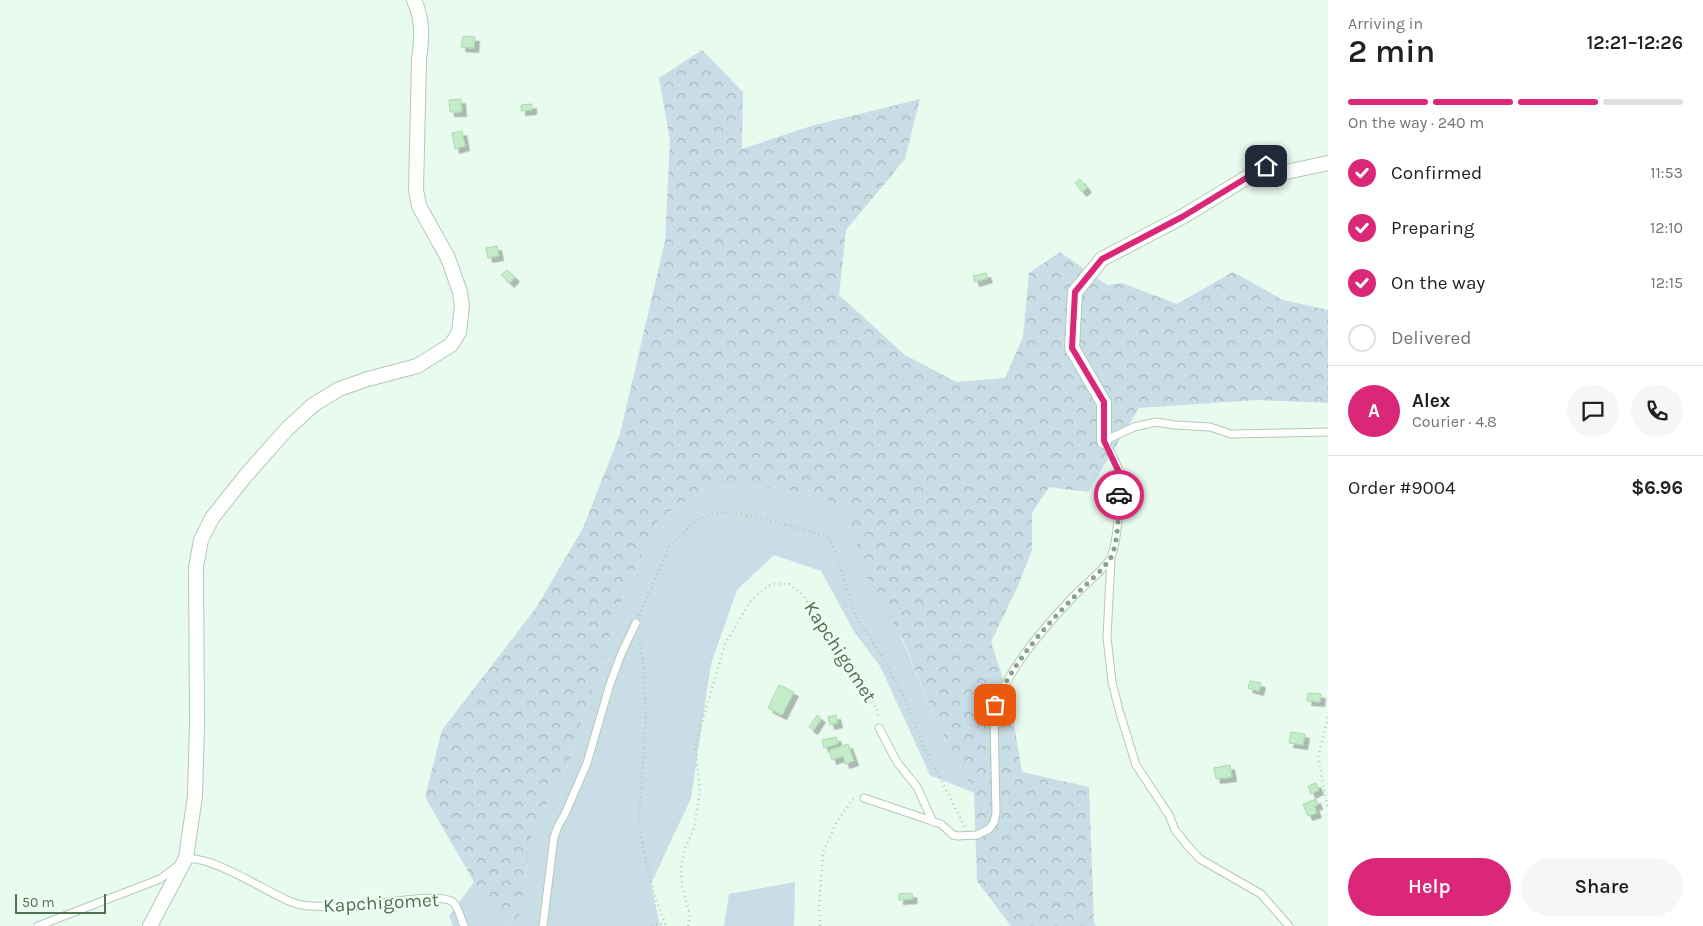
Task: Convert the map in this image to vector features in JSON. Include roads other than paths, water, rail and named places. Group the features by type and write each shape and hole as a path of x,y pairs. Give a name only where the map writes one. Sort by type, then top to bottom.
{"street":[{"path":"150,926 186,858 190,819 195,796 197,723 196,567 201,540 212,518 247,474 287,429 313,405 339,389 417,366 451,345 459,332 462,306 460,292 448,258 418,206 416,190 419,59 422,42 421,22 414,0"},
{"path":"1104,441 1104,402 1072,348 1075,292 1102,259 1182,217 1266,166 1286,172 1328,163"}],"lane":[{"path":"1289,926 1261,894 1200,859 1175,830 1169,815 1136,765 1119,710 1111,673 1107,637 1111,558 1116,539 1120,474 1104,441 1134,427 1156,422 1210,427 1231,434 1328,432"},
{"path":"864,798 941,824 953,834 970,835 983,833 989,829 994,822 996,813 995,705 1025,654 1046,626 1111,558"},
{"path":"543,926 554,837 588,763 610,684 622,652 636,623"},
{"name":"Kapchigomet","path":"880,728 897,762 917,787 933,822"},
{"path":"38,926 160,879 170,873 186,858"},
{"name":"Kapchigomet","path":"186,858 198,858 240,876 290,902 307,906 359,906 432,898 446,899 453,902 456,906 464,926"}]}
